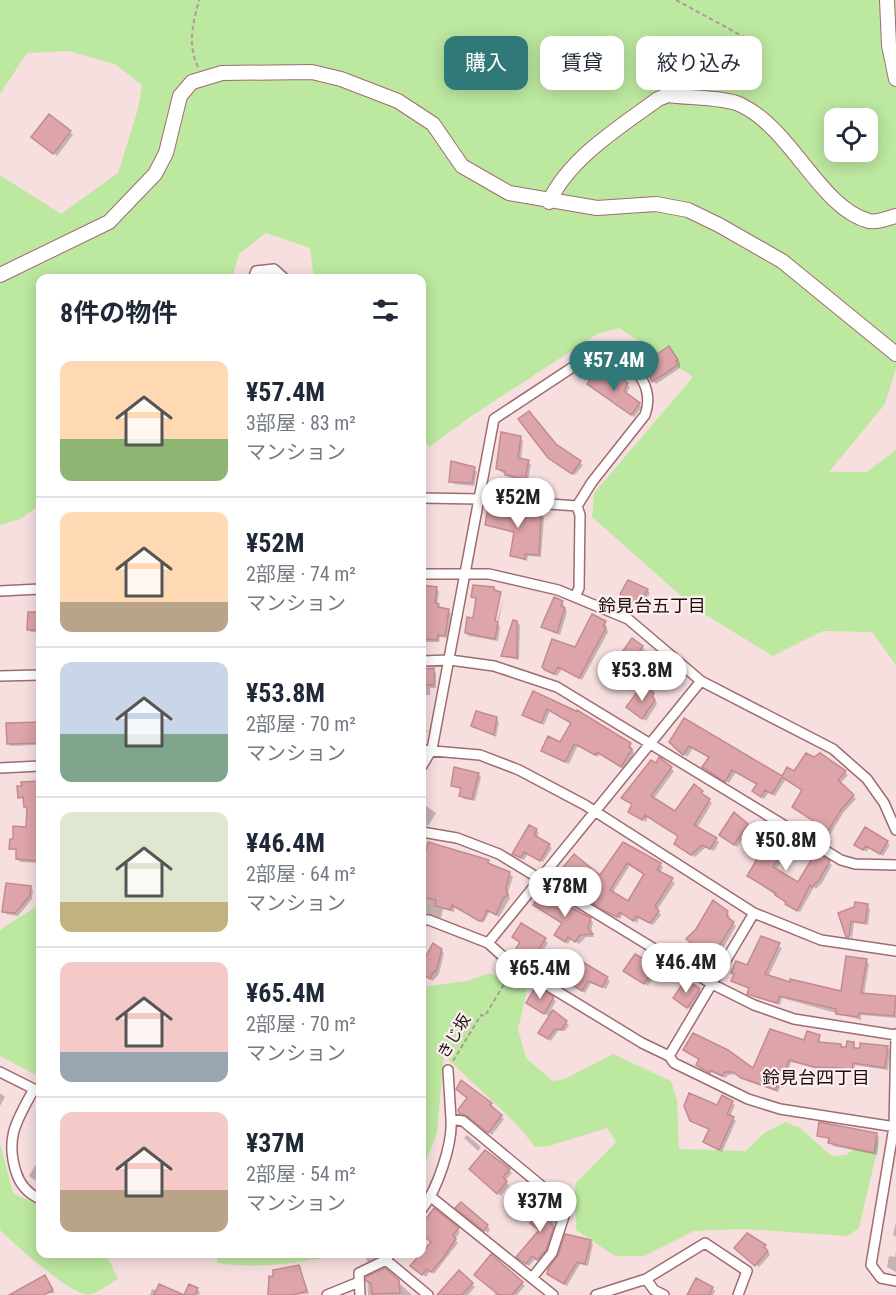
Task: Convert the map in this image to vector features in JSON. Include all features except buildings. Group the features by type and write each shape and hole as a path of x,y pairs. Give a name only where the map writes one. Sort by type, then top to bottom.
{"street":[{"path":"887,0 887,27 896,79"},
{"path":"0,275 109,222 155,174 166,153 180,96 192,82 248,71 312,72 341,79 398,101 433,124 462,166 509,194 597,208 656,204 688,210 782,261 896,354"},
{"path":"549,202 558,182 588,154 658,99 668,95 739,104 761,117 782,137 848,212 872,222 896,216"},
{"path":"255,274 256,271 274,269 280,274"},
{"path":"426,759 432,749 450,660 494,419 588,357 601,354 637,371 644,382 650,403 645,415 592,482 577,506"},
{"path":"426,498 479,499 577,506"},
{"path":"575,597 579,588 580,514 577,506"},
{"path":"426,574 466,572 558,590 628,619 701,681 833,749 867,779 884,803 896,830"},
{"path":"0,591 36,589"},
{"path":"426,661 450,660 494,666 557,687 841,860 855,864 896,865"},
{"path":"0,676 36,675"},
{"path":"488,943 701,681"},
{"path":"426,750 480,755 519,770 596,812 754,913 820,940 896,951"},
{"path":"0,768 36,766"},
{"path":"426,833 457,838 499,854 712,984 754,1005 794,1019 896,1035 895,1127 871,1265 880,1278 896,1281"},
{"path":"669,1056 754,913"},
{"path":"426,920 488,943 509,962 642,1043 669,1056 674,1063 748,1099 780,1109 895,1127"},
{"path":"426,1204 431,1197 452,1133 448,1070"},
{"path":"0,1072 36,1090"},
{"path":"36,1092 15,1124 9,1148 18,1180 36,1196"},
{"path":"451,1119 463,1121 567,1207 552,1253 532,1278"},
{"path":"431,1197 553,1295"},
{"path":"596,1295 646,1279 705,1243 747,1271 738,1295"},
{"path":"360,1295 359,1273 386,1258"},
{"path":"389,1258 428,1295"},
{"path":"646,1279 654,1290 664,1295"},
{"path":"327,1295 359,1282"}],"path":[{"path":"199,0 191,30 191,52 204,78"},
{"path":"675,0 742,36"},
{"name":"きじ坂","path":"448,1070 481,1015 484,1016 510,974 503,969 509,962"}],"green space":[{"path":"0,0 896,0 896,368 885,404 829,472 867,472 896,450 896,665 872,632 823,631 773,656 696,609 592,517 594,493 693,377 619,328 597,334 470,417 429,447 426,442 426,274 313,274 310,248 266,233 239,254 233,274 36,274 36,508 20,519 0,525 0,175 61,214 118,173 138,109 142,85 115,64 68,51 27,53 0,94"},
{"path":"36,907 36,1075 0,1056 0,930"},
{"path":"490,973 527,990 518,1029 526,1058 553,1081 565,1079 613,1054 671,1081 677,1100 679,1149 746,1151 764,1133 785,1122 800,1128 832,1156 846,1155 866,1140 879,1142 859,1228 848,1236 741,1229 694,1231 644,1256 615,1256 576,1230 575,1184 616,1142 607,1128 549,1146 535,1147 503,1111 444,1055 437,1133 426,1161 426,986 467,981"},
{"path":"0,1143 13,1193 36,1204 36,1258 108,1258 118,1279 93,1294 81,1293 43,1268 0,1230"},
{"path":"218,1258 321,1258 264,1265 217,1263"}],"district":[{"name":"鈴見台五丁目","path":"652,605"},
{"name":"鈴見台四丁目","path":"816,1077"}]}
